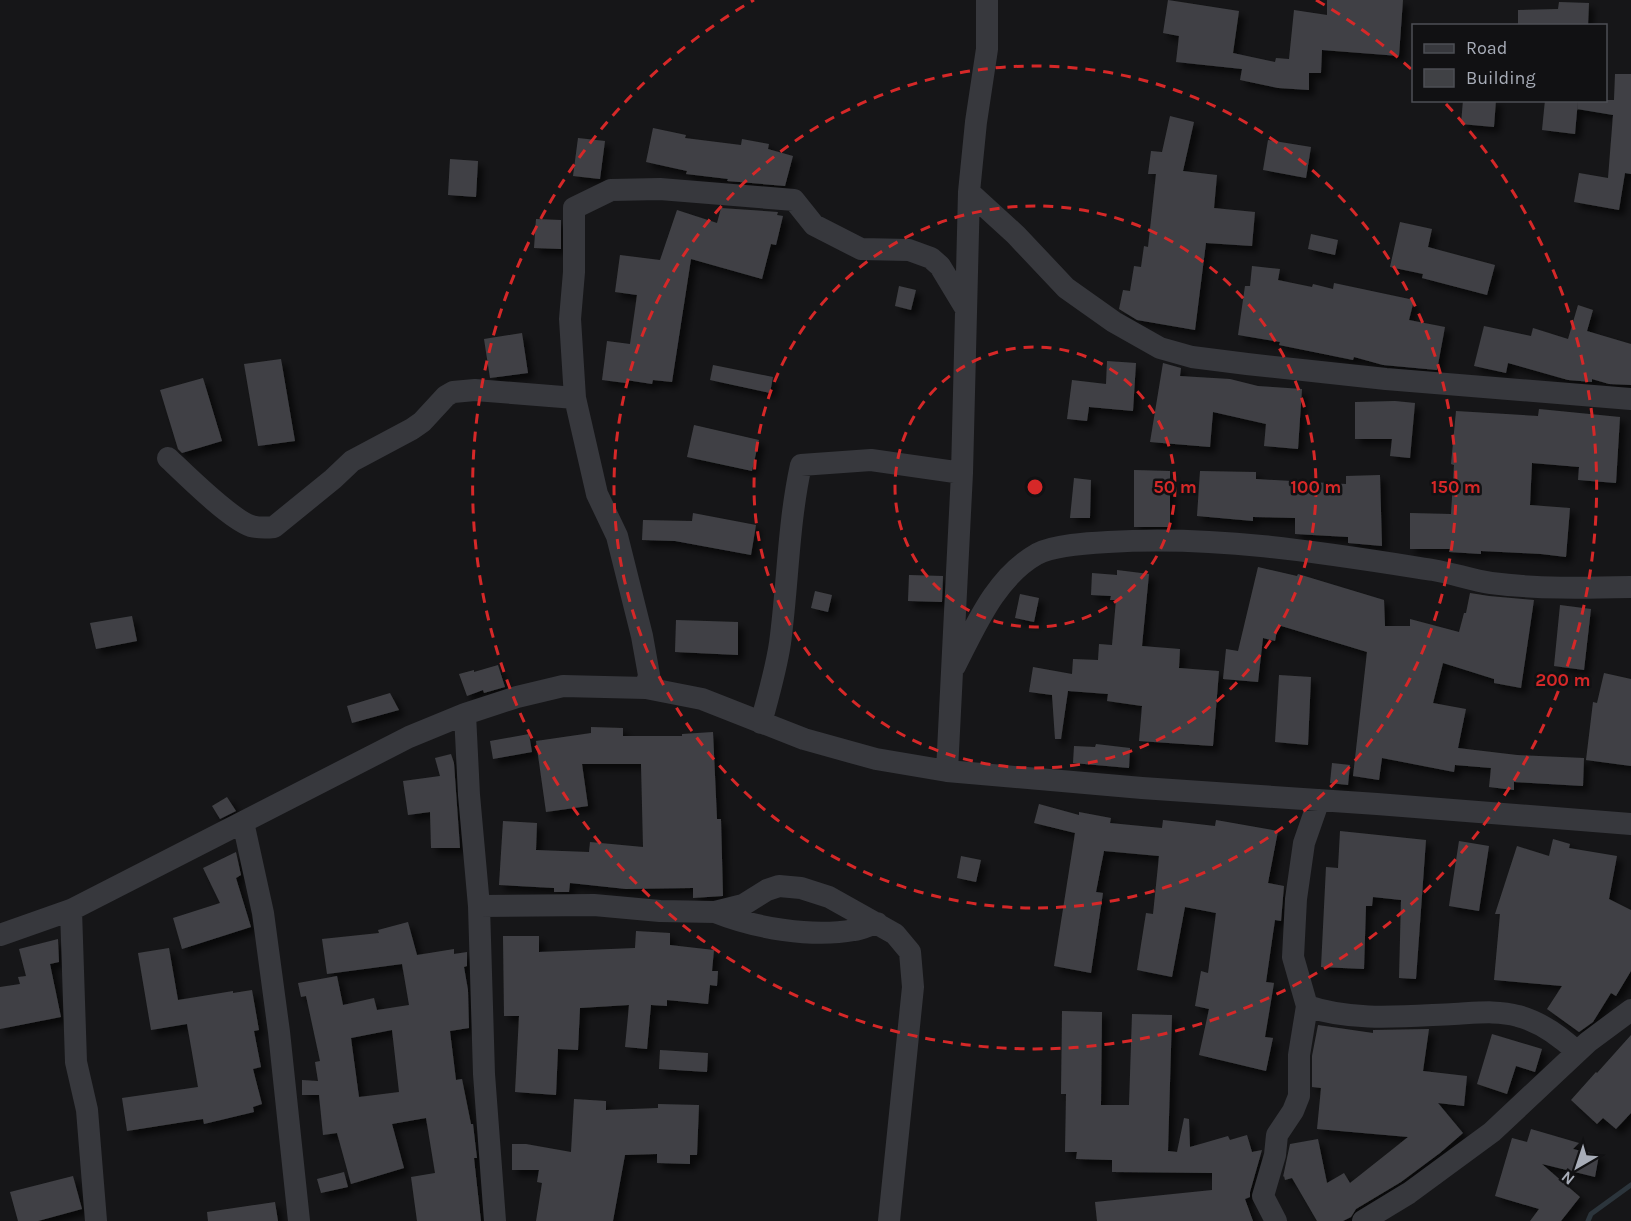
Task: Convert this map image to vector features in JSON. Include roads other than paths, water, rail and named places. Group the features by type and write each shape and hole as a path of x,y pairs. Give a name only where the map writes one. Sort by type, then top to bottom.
{"street":[{"path":"947,771 962,473 969,192 987,49 987,0"},
{"path":"646,688 649,675 642,636 617,536 597,494 574,398 570,319 574,272 574,208 611,190 660,189 794,200 814,225 861,249 909,250 931,258 940,266 966,309"},
{"path":"969,192 1016,235 1066,288 1114,322 1160,348 1192,357 1247,364 1386,379 1631,399"},
{"path":"168,458 236,517 249,525 263,528 274,527 352,461 412,429 453,392 475,390 574,398"},
{"path":"761,723 780,645 789,539 801,465 871,460 962,473"},
{"path":"952,672 984,609 1018,568 1039,553 1076,544 1187,539 1247,543 1414,567 1490,583 1548,588 1631,587"},
{"path":"0,935 71,910 409,737 465,714 516,697 563,686 646,688 702,699 804,739 876,759 947,771 1142,788 1631,824"},
{"path":"465,714 478,906 484,1074 495,1221"},
{"path":"1295,798 1304,843"},
{"path":"1275,1221 1263,1196 1275,1155 1277,1135 1293,1111 1299,1096 1299,1055 1307,1006 1293,957 1296,899 1304,843 1319,800"},
{"path":"243,822 263,913 279,1032 299,1221"},
{"path":"478,906 594,905 660,911 715,912 743,905 767,890 779,886 801,888 829,897 895,934 910,952 913,987 889,1221"},
{"path":"71,910 76,1062 87,1110 96,1221"},
{"path":"715,912 738,921 815,934 855,930 877,922"},
{"path":"1307,1006 1322,1011 1355,1015 1494,1012 1518,1016 1541,1025 1563,1039 1577,1052"},
{"path":"1363,1221 1409,1193 1492,1132 1577,1052 1631,1010"}],"waterway":[{"path":"1588,1221 1591,1214 1631,1185"}]}
